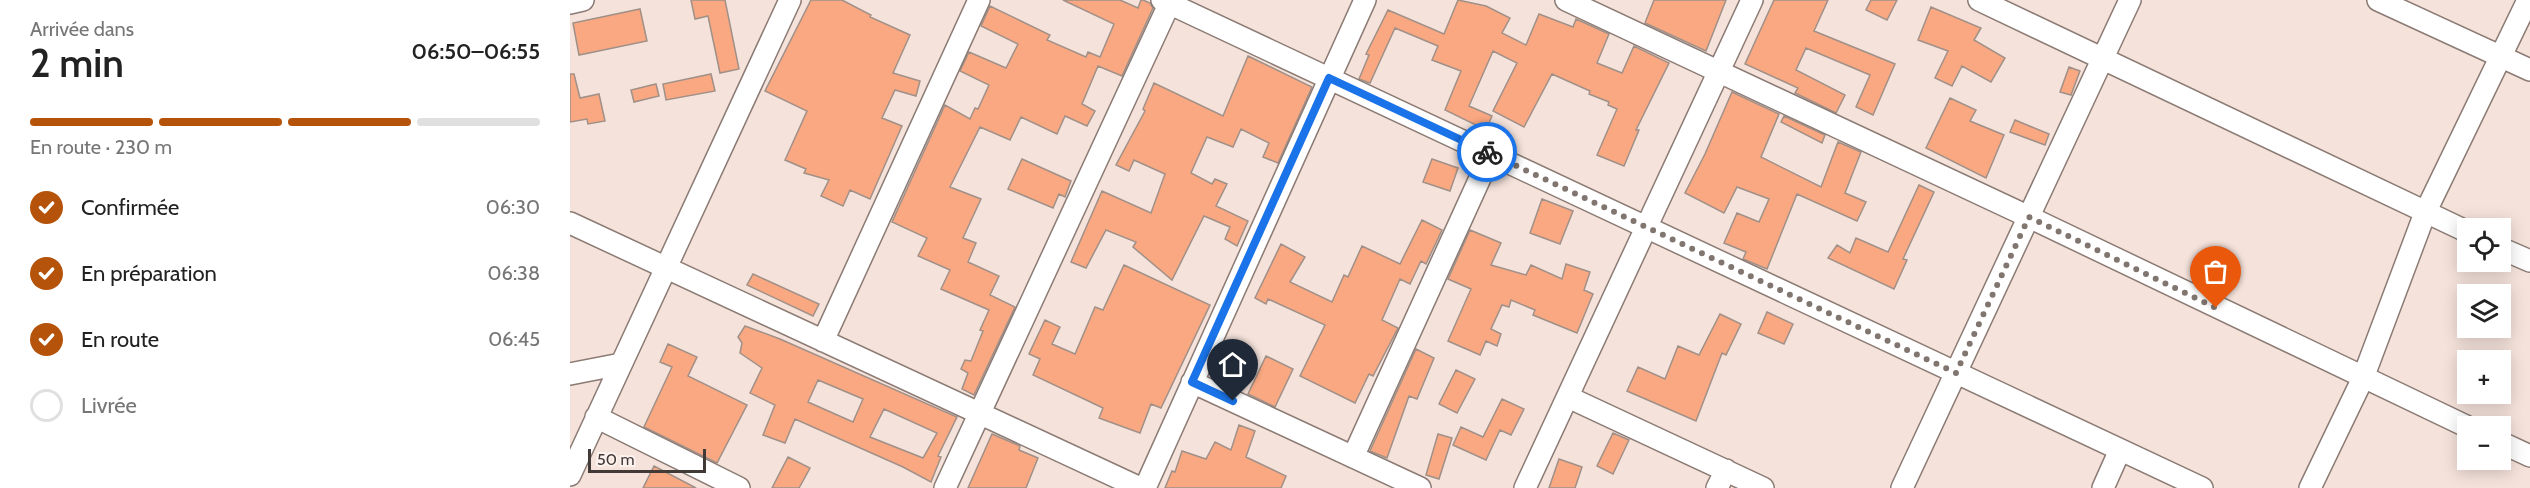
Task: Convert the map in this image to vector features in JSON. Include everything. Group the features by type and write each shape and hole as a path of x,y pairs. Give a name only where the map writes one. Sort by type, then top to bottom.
{"street":[{"path":"570,3 583,0"},
{"path":"570,475 790,0"},
{"path":"823,340 979,0"},
{"path":"1145,488 1365,0"},
{"path":"1566,0 2029,217 2457,422"},
{"path":"1526,488 1752,0"},
{"path":"1979,0 2457,227"},
{"path":"1902,488 2130,0"},
{"path":"2378,0 2530,70"},
{"path":"2310,488 2362,378 2425,213 2528,0"},
{"path":"945,488 1167,1 2202,488"},
{"path":"1353,457 1491,154"},
{"path":"570,223 1140,488"},
{"path":"2511,253 2530,261"},
{"path":"570,374 621,364"},
{"path":"1192,382 1420,488"},
{"path":"1568,397 1721,479 1763,488"},
{"path":"596,417 739,488"},
{"path":"2511,447 2530,456"},
{"path":"2103,488 2120,450"}],"building":[{"path":"691,0 725,0 739,69 720,73 708,16 695,19"},
{"path":"811,0 842,0 871,15 870,17 910,35 893,73 920,81 916,96 895,90 882,118 902,126 870,199 850,190 843,206 821,196 829,180 804,173 806,169 785,160 807,111 765,91"},
{"path":"1063,0 1120,0 1138,8 1143,0 1150,3 1153,8 1122,76 1098,66 1082,104 1095,111 1087,126 1065,116 1057,134 1021,117 1010,140 980,127 950,187 981,199 963,238 976,243 968,262 999,276 990,295 1015,307 974,395 962,389 968,373 961,369 965,360 971,361 983,331 980,330 989,310 941,289 950,270 918,256 927,238 892,222 945,105 970,119 975,108 978,109 989,85 960,71 969,52 1006,68 1018,44 981,26 990,6 1050,35 1047,40 1086,57 1088,52 1100,57 1114,24"},
{"path":"1458,0 1486,6 1510,18 1502,33 1526,45 1539,14 1573,27 1576,19 1609,34 1597,63 1622,73 1634,46 1669,63 1636,130 1639,130 1624,166 1597,155 1617,109 1608,105 1609,102 1589,94 1590,91 1552,74 1524,127 1493,111 1517,63 1493,51 1469,106 1492,116 1486,130 1445,110 1461,71 1432,60 1438,46 1395,28 1370,83 1359,79 1369,55 1366,54 1388,10 1444,34"},
{"path":"1654,0 1726,0 1706,51 1645,23"},
{"path":"1774,0 1828,0 1814,31 1895,64 1873,115 1856,107 1870,75 1806,48 1796,70 1845,95 1836,113 1795,93 1798,88 1745,64"},
{"path":"1871,0 1897,0 1887,20 1866,10"},
{"path":"1931,7 1981,28 1974,40 2005,58 1991,82 1962,66 1952,86 1935,78 1948,51 1918,40"},
{"path":"640,9 647,41 579,55 573,23"},
{"path":"1248,56 1312,87 1278,163 1263,157 1269,143 1241,129 1233,147 1207,137 1191,173 1212,184 1215,179 1227,184 1216,206 1248,221 1237,246 1225,239 1230,227 1204,216 1172,280 1133,247 1136,242 1106,230 1086,268 1071,262 1102,191 1151,213 1165,174 1134,160 1129,171 1116,165 1145,111 1143,109 1154,83 1223,116"},
{"path":"2069,67 2080,71 2071,95 2060,92"},
{"path":"570,74 574,74 580,98 599,94 605,121 588,124 587,119 570,122"},
{"path":"711,74 715,91 666,100 663,84"},
{"path":"656,84 659,96 634,102 631,90"},
{"path":"1732,92 1779,114 1761,157 1821,187 1838,142 1861,152 1845,193 1866,202 1857,221 1797,194 1767,269 1743,259 1746,252 1724,243 1737,213 1759,222 1769,199 1737,187 1724,213 1685,193"},
{"path":"1950,98 1976,110 1970,121 2004,135 1986,178 1926,148"},
{"path":"1784,116 1825,135 1822,143 1781,122"},
{"path":"2015,120 2049,134 2045,145 2010,132"},
{"path":"1022,159 1071,181 1065,197 1059,194 1053,208 1008,189"},
{"path":"1432,159 1458,168 1450,191 1423,182"},
{"path":"1919,185 1934,192 1903,259 1907,260 1894,289 1828,258 1837,245 1850,253 1856,238 1888,252"},
{"path":"1542,199 1573,211 1560,244 1530,233"},
{"path":"1422,220 1442,230 1426,264 1421,261 1410,284 1400,279 1382,320 1398,328 1373,376 1369,374 1355,403 1300,376 1325,325 1268,299 1266,304 1255,298 1281,244 1305,257 1290,282 1332,302 1344,275 1348,277 1362,246 1400,264"},
{"path":"1470,230 1501,243 1491,265 1526,275 1531,265 1562,279 1566,264 1590,272 1584,290 1593,294 1577,333 1533,315 1535,310 1511,300 1509,307 1502,305 1491,329 1501,334 1497,346 1486,341 1480,355 1448,341 1471,289 1448,279"},
{"path":"1124,265 1210,305 1161,408 1151,404 1140,433 1099,418 1103,408 1033,375 1040,359 1029,354 1045,320 1060,327 1052,344 1075,354 1095,307 1103,310"},
{"path":"753,274 819,304 813,316 747,285"},
{"path":"1767,312 1793,324 1784,344 1758,333"},
{"path":"1720,314 1741,324 1726,355 1722,353 1696,421 1627,391 1638,367 1665,379 1678,346 1699,355"},
{"path":"745,326 780,339 957,417 938,456 941,457 931,482 903,467 795,419 785,443 763,435 775,405 750,393 762,368 740,353 742,343 738,337","holes":["818,380 863,399 853,422 808,402","884,409 937,433 923,458 870,437"]},
{"path":"668,344 697,357 688,376 747,405 717,463 644,427 672,367 660,362"},
{"path":"1416,349 1434,358 1417,399 1409,396 1387,458 1370,451"},
{"path":"1266,356 1293,369 1275,407 1248,394"},
{"path":"1456,370 1475,379 1457,413 1439,404"},
{"path":"1502,399 1524,409 1511,435 1500,430 1486,460 1453,445 1461,427 1483,437"},
{"path":"1239,425 1255,431 1246,457 1286,476 1281,488 1165,488 1172,471 1175,472 1182,451 1206,459 1215,442 1231,450"},
{"path":"1613,433 1629,440 1613,474 1597,466"},
{"path":"992,434 1020,446 1019,450 1038,458 1026,488 968,488"},
{"path":"1438,434 1452,438 1439,479 1426,475"},
{"path":"788,457 810,468 799,488 772,488"},
{"path":"1559,459 1582,467 1575,488 1549,488"},
{"path":"654,466 696,488 643,488"}],"way so far":[{"path":"1487,152 1956,373 2029,217 2216,308"}],"route":[{"path":"1233,401 1192,382 1329,78 1487,152"}]}
